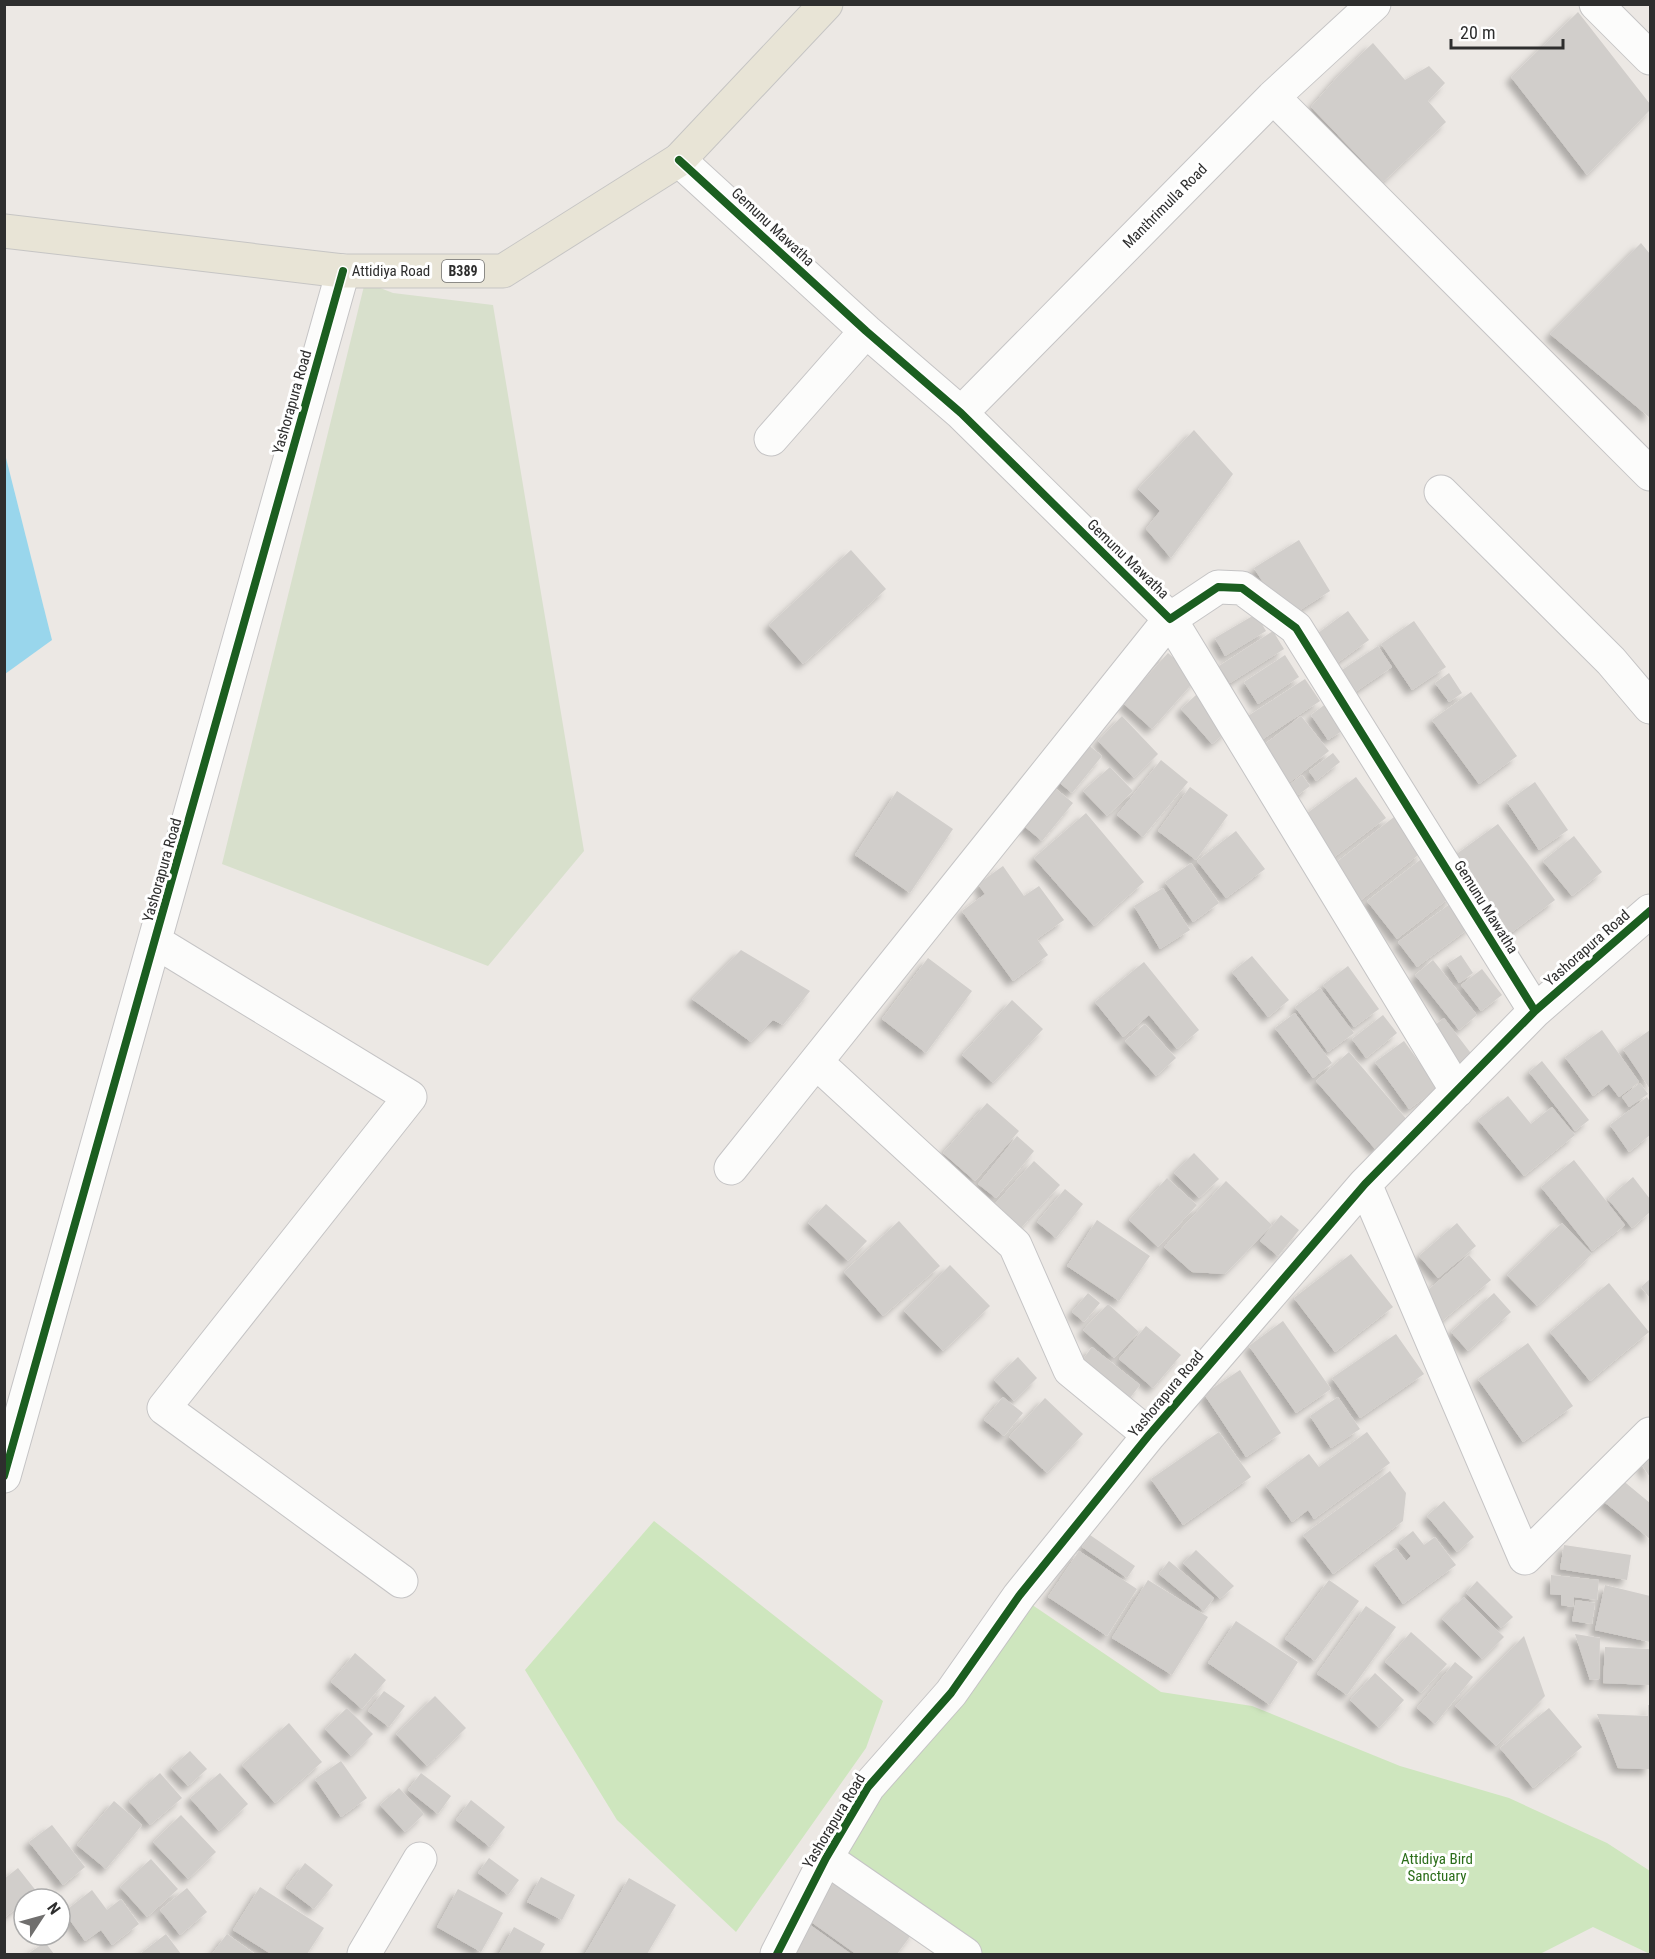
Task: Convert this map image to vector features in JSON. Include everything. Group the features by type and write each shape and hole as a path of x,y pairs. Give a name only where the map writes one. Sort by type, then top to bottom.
{"main road":[{"name":"Attidiya Road","path":"4,231 343,271 503,271 680,160 826,4"}],"street":[{"name":"Manthrimulla Road","path":"961,413 1273,97 1374,4"},
{"path":"1596,4 1650,58"},
{"path":"1273,97 1650,474"},
{"name":"Gemunu Mawatha","path":"680,160 866,331 961,413 1170,619 1218,587 1242,588 1296,628 1535,1011"},
{"name":"Yashorapura Road","path":"4,1476 343,271"},
{"path":"771,439 866,331"},
{"path":"1441,492 1611,661 1650,707"},
{"path":"731,1168 1170,619 1457,1091"},
{"name":"Yashorapura Road","path":"777,1954 826,1858 868,1786 951,1693 1019,1596 1149,1435 1365,1184 1535,1011 1650,911"},
{"path":"156,942 410,1097 164,1408 400,1581"},
{"path":"816,1062 1015,1245 1070,1370 1149,1435"},
{"path":"1365,1184 1525,1558 1650,1434"},
{"path":"826,1858 965,1954"},
{"path":"364,1954 420,1859"}],"green space":[{"path":"365,282 393,293 493,305 584,851 488,966 222,864"},
{"path":"654,1521 883,1701 866,1748 736,1932 617,1820 525,1670"},
{"name":"Attidiya Bird Sanctuary","path":"1019,1596 1161,1692 1252,1706 1400,1766 1509,1798 1607,1843 1650,1871 1650,1954 1593,1927 1540,1954 965,1954 826,1858"}],"water":[{"path":"5,454 52,640 4,674"}],"building":[{"path":"1578,12 1650,104 1650,110 1587,175 1511,77"},
{"path":"1373,43 1405,80 1429,66 1445,83 1428,101 1446,122 1383,182 1311,107 1340,74"},
{"path":"1641,243 1650,254 1649,417 1550,334"},
{"path":"1194,430 1233,474 1171,558 1146,529 1160,511 1138,489"},
{"path":"1299,540 1330,591 1286,619 1254,568"},
{"path":"851,550 886,589 803,664 769,625"},
{"path":"1348,611 1369,640 1330,668 1310,639"},
{"path":"1256,614 1266,631 1225,656 1215,638"},
{"path":"1414,621 1446,667 1412,690 1381,644"},
{"path":"1273,631 1284,649 1230,683 1219,666"},
{"path":"1378,646 1392,667 1348,697 1333,676"},
{"path":"1168,653 1197,678 1152,729 1123,703"},
{"path":"1285,655 1299,677 1258,704 1244,682"},
{"path":"1449,673 1462,693 1449,702 1435,683"},
{"path":"1305,679 1320,701 1263,739 1248,716"},
{"path":"1471,692 1517,756 1479,784 1432,720"},
{"path":"1196,695 1228,730 1212,744 1181,709"},
{"path":"1327,703 1345,729 1328,740 1311,715"},
{"path":"1122,716 1158,754 1134,778 1098,741"},
{"path":"1301,716 1329,751 1289,783 1261,747"},
{"path":"1081,739 1102,756 1072,793 1051,776"},
{"path":"1333,753 1340,762 1316,781 1309,771"},
{"path":"1161,760 1188,782 1143,837 1117,815"},
{"path":"1110,767 1133,791 1107,816 1083,791"},
{"path":"1302,775 1310,786 1290,801 1282,790"},
{"path":"1356,777 1386,818 1325,864 1302,817"},
{"path":"1535,782 1568,830 1539,850 1507,802"},
{"path":"1049,783 1073,803 1042,841 1018,821"},
{"path":"1190,787 1228,815 1196,860 1158,831"},
{"path":"897,791 953,829 910,893 855,855"},
{"path":"1086,813 1144,882 1094,926 1034,858"},
{"path":"1394,817 1422,852 1356,904 1328,869"},
{"path":"1498,824 1555,900 1504,938 1447,861"},
{"path":"1236,831 1265,869 1226,898 1197,861"},
{"path":"1574,836 1602,872 1572,896 1543,861"},
{"path":"1424,857 1453,895 1397,939 1367,901"},
{"path":"1191,863 1219,903 1193,922 1165,882"},
{"path":"1003,866 1024,896 1039,886 1064,920 1037,939 1048,955 1013,981 962,911 985,894 978,884"},
{"path":"1163,888 1190,930 1160,949 1134,906"},
{"path":"1454,901 1472,926 1417,967 1398,942"},
{"path":"741,950 810,991 783,1025 773,1020 751,1042 692,999"},
{"path":"1461,955 1473,973 1459,983 1447,964"},
{"path":"1252,956 1289,1000 1268,1017 1232,972"},
{"path":"928,958 972,991 926,1053 882,1019"},
{"path":"1433,960 1477,1015 1459,1030 1415,975"},
{"path":"1144,962 1199,1030 1177,1049 1149,1015 1123,1037 1095,1002"},
{"path":"1348,966 1379,1009 1354,1027 1323,985"},
{"path":"1482,969 1502,995 1481,1011 1461,985"},
{"path":"1320,988 1354,1033 1328,1052 1295,1007"},
{"path":"1012,1000 1043,1029 993,1083 962,1055"},
{"path":"1295,1013 1332,1063 1313,1078 1275,1028"},
{"path":"1383,1015 1397,1033 1366,1058 1352,1039"},
{"path":"1444,1018 1473,1056 1454,1071 1426,1032"},
{"path":"1145,1024 1176,1058 1156,1076 1125,1041"},
{"path":"1602,1030 1639,1082 1619,1097 1609,1084 1593,1096 1565,1057"},
{"path":"1650,1030 1650,1089 1623,1049"},
{"path":"1404,1041 1438,1088 1409,1109 1375,1062"},
{"path":"1349,1052 1409,1122 1376,1150 1316,1081"},
{"path":"1542,1061 1589,1120 1575,1131 1529,1072"},
{"path":"1640,1083 1648,1094 1629,1107 1622,1097"},
{"path":"1508,1096 1531,1124 1552,1107 1575,1135 1524,1176 1478,1120"},
{"path":"1647,1097 1650,1102 1650,1135 1629,1152 1610,1125"},
{"path":"987,1103 1019,1131 975,1181 943,1153"},
{"path":"1017,1136 1034,1151 996,1198 978,1184"},
{"path":"1194,1153 1219,1179 1199,1198 1174,1173"},
{"path":"1574,1160 1625,1225 1592,1251 1541,1187"},
{"path":"1034,1161 1060,1185 1020,1229 994,1205"},
{"path":"1633,1177 1650,1199 1650,1212 1632,1228 1608,1199"},
{"path":"1167,1178 1197,1205 1158,1247 1129,1220"},
{"path":"1226,1181 1272,1225 1225,1274 1192,1272 1164,1247"},
{"path":"1065,1189 1083,1204 1056,1238 1037,1222"},
{"path":"826,1204 867,1241 848,1261 808,1223"},
{"path":"1281,1215 1299,1230 1278,1256 1260,1241"},
{"path":"1097,1220 1150,1256 1119,1301 1067,1266"},
{"path":"899,1221 940,1266 883,1316 844,1272"},
{"path":"1457,1223 1476,1246 1438,1278 1419,1256"},
{"path":"1562,1223 1592,1254 1537,1306 1507,1275"},
{"path":"1351,1254 1393,1307 1335,1352 1294,1298"},
{"path":"1469,1255 1491,1280 1442,1321 1421,1296"},
{"path":"950,1265 990,1306 943,1351 904,1311"},
{"path":"1650,1279 1650,1298 1641,1287"},
{"path":"1609,1283 1649,1332 1590,1381 1550,1332"},
{"path":"1088,1293 1100,1303 1084,1322 1072,1312"},
{"path":"1494,1293 1511,1312 1468,1351 1451,1332"},
{"path":"1108,1304 1139,1332 1114,1358 1083,1330"},
{"path":"1283,1321 1331,1389 1296,1413 1249,1346"},
{"path":"1146,1326 1181,1355 1153,1388 1119,1359"},
{"path":"1396,1334 1424,1374 1360,1418 1332,1378"},
{"path":"1528,1343 1573,1406 1523,1442 1478,1379"},
{"path":"1092,1347 1140,1385 1126,1403 1078,1366"},
{"path":"1018,1357 1037,1378 1014,1401 994,1380"},
{"path":"1240,1370 1281,1433 1246,1457 1204,1394"},
{"path":"1003,1397 1023,1413 1004,1436 984,1420"},
{"path":"1338,1397 1360,1429 1331,1448 1310,1416"},
{"path":"1045,1398 1083,1434 1047,1473 1009,1437"},
{"path":"1219,1432 1251,1477 1183,1525 1151,1479"},
{"path":"1367,1432 1390,1463 1314,1519 1308,1510 1292,1522 1266,1486 1309,1454 1319,1467"},
{"path":"1650,1456 1650,1477 1641,1464"},
{"path":"1390,1471 1406,1493 1403,1521 1333,1574 1303,1535"},
{"path":"1621,1479 1650,1503 1650,1539 1603,1501"},
{"path":"1444,1501 1474,1537 1457,1552 1427,1516"},
{"path":"1413,1531 1424,1545 1435,1537 1456,1565 1403,1604 1374,1564 1396,1548 1406,1561 1411,1556 1399,1542"},
{"path":"1090,1535 1135,1566 1127,1578 1082,1547"},
{"path":"1564,1545 1631,1555 1627,1580 1560,1569"},
{"path":"1196,1550 1234,1586 1220,1599 1183,1563"},
{"path":"1079,1551 1137,1589 1107,1636 1048,1597"},
{"path":"1169,1561 1214,1598 1204,1611 1159,1574"},
{"path":"1551,1575 1599,1580 1597,1600 1574,1597 1573,1607 1561,1605 1561,1595 1550,1594"},
{"path":"1148,1580 1208,1617 1172,1675 1112,1638"},
{"path":"1329,1580 1359,1601 1315,1661 1285,1639"},
{"path":"1477,1581 1513,1617 1501,1628 1466,1593"},
{"path":"1605,1585 1650,1596 1650,1642 1595,1630"},
{"path":"1464,1597 1504,1637 1482,1659 1442,1619"},
{"path":"1576,1600 1595,1603 1592,1624 1572,1621"},
{"path":"1366,1606 1396,1627 1347,1695 1317,1674"},
{"path":"1236,1621 1298,1662 1270,1705 1208,1663"},
{"path":"1411,1632 1447,1664 1421,1693 1385,1662"},
{"path":"1575,1634 1600,1638 1599,1679 1590,1680"},
{"path":"1524,1636 1545,1696 1496,1746 1455,1706"},
{"path":"1605,1647 1650,1649 1650,1685 1603,1683"},
{"path":"355,1653 386,1680 362,1709 331,1682"},
{"path":"1455,1662 1473,1677 1435,1724 1417,1708"},
{"path":"1375,1673 1404,1700 1379,1728 1350,1700"},
{"path":"384,1691 405,1706 389,1727 368,1711"},
{"path":"435,1696 466,1728 427,1766 396,1734"},
{"path":"1648,1705 1650,1705 1650,1769 1618,1768 1597,1714 1648,1716"},
{"path":"347,1708 373,1734 351,1756 325,1729"},
{"path":"1549,1708 1582,1747 1533,1788 1500,1748"},
{"path":"289,1723 322,1762 275,1803 242,1765"},
{"path":"190,1751 207,1769 188,1786 171,1768"},
{"path":"341,1761 367,1798 341,1817 315,1779"},
{"path":"160,1773 182,1798 150,1825 129,1801"},
{"path":"220,1773 248,1804 219,1831 190,1798"},
{"path":"421,1773 451,1796 438,1814 408,1790"},
{"path":"399,1788 424,1814 405,1832 380,1805"},
{"path":"471,1800 505,1827 490,1847 456,1820"},
{"path":"114,1801 142,1825 106,1869 77,1845"},
{"path":"181,1815 216,1852 188,1879 153,1842"},
{"path":"52,1825 85,1867 63,1885 29,1842"},
{"path":"489,1858 519,1880 508,1895 478,1873"},
{"path":"151,1859 178,1889 147,1917 120,1887"},
{"path":"305,1863 333,1885 314,1909 286,1888"},
{"path":"18,1868 33,1887 12,1887 12,1912 4,1918 4,1879"},
{"path":"839,1876 914,1931 897,1954 856,1954 807,1919"},
{"path":"541,1877 575,1895 562,1920 527,1902"},
{"path":"629,1878 676,1905 647,1954 585,1954"},
{"path":"260,1887 324,1928 307,1954 271,1954 233,1930"},
{"path":"187,1888 207,1912 180,1935 160,1910"},
{"path":"458,1889 503,1913 481,1952 437,1927"},
{"path":"92,1890 107,1910 121,1899 139,1924 112,1945 101,1930 85,1941 72,1923 72,1906"},
{"path":"806,1922 851,1954 782,1954"},
{"path":"514,1927 545,1944 539,1954 499,1954"},
{"path":"166,1934 181,1954 140,1954"},
{"path":"227,1934 255,1954 212,1954"},
{"path":"38,1947 49,1947 54,1954 28,1954"}],"cycle path":[{"path":"679,160 866,331 961,413 1170,619 1218,587 1242,588 1296,628 1535,1011"},
{"path":"4,1476 343,271"},
{"path":"777,1954 826,1858 868,1787 951,1693 1019,1596 1149,1435 1365,1184 1535,1011 1650,911"}]}
